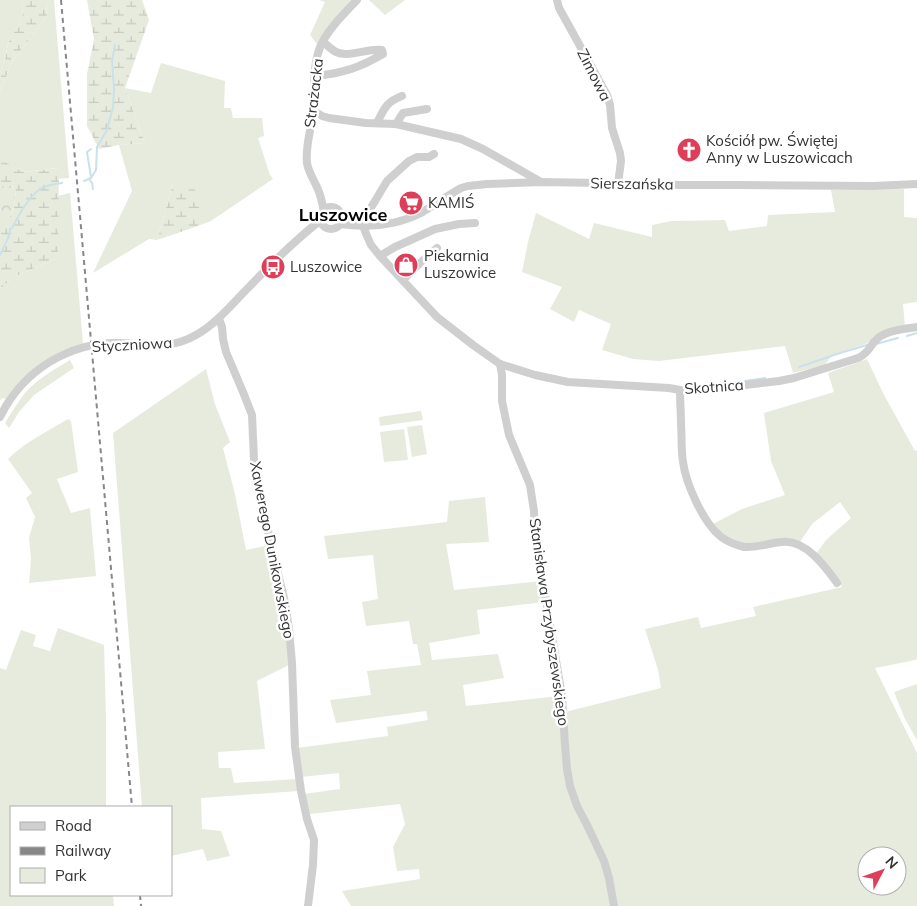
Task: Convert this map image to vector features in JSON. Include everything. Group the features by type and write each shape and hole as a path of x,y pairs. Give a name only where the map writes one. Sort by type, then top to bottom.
{"street":[{"name":"Strażacka","path":"327,209 307,164 318,52 322,42 357,0"},
{"name":"Zimowa","path":"557,0 607,95 612,128 620,154 618,184"},
{"path":"315,76 350,70 364,65 382,54 382,50 376,49 347,54 336,52 322,42"},
{"path":"377,123 384,107 402,96"},
{"path":"396,124 403,114 427,109"},
{"path":"313,110 328,118 352,122 396,124 461,139 541,182"},
{"path":"341,220 360,226 387,181 409,161 417,157 429,157 434,154"},
{"name":"Sierszańska","path":"360,226 388,224 419,214 468,186 501,183 541,182 680,186 873,186 917,184"},
{"path":"336,208 340,211 341,220 335,228 329,228 322,222 322,213 327,209 336,208"},
{"name":"Styczniowa","path":"0,417 15,393 33,374 63,354 101,344 173,345 195,336 219,318 288,247 322,222"},
{"path":"380,256 435,229 458,224 475,224"},
{"name":"Skotnica","path":"360,226 380,256 437,317 473,345 500,364 535,375 568,382 704,390 779,381 794,378 864,355 877,338 917,327"},
{"path":"402,280 437,248"},
{"name":"Xawerego Dunikowskiego","path":"219,318 226,352 252,415 254,460 287,611 292,662 295,747 301,791 314,840 308,906"},
{"name":"Stanisława Przybyszewskiego","path":"500,364 502,401 509,435 530,485 535,535 562,696 566,761 570,786 577,806 604,861 614,906"},
{"path":"680,390 682,452 685,474 710,526 721,537 745,547 790,541 798,544 824,564 837,583"}],"green space":[{"path":"0,0 21,0 23,5 22,18 8,43 0,73"},
{"path":"21,0 46,0 47,16 12,62 0,91 0,73 8,43 22,18 23,5"},
{"path":"46,0 54,0 69,178 58,179 58,168 23,172 2,161 0,157 0,91 12,62 47,16"},
{"path":"87,0 142,0 149,20 125,88 145,143 99,149 87,126 87,74 94,39"},
{"path":"319,0 352,0 317,44 310,35 325,2"},
{"path":"369,0 405,0 385,15"},
{"path":"161,63 225,81 224,108 231,108 233,118 262,118 264,136 258,138 273,179 211,221 198,226 204,206 173,183 157,240 149,239 93,273 132,191 119,145 145,143 125,88 151,93"},
{"path":"0,157 3,161 23,172 59,168 58,258 14,277 0,289 0,219 8,219 13,213 16,190 12,186 0,187"},
{"path":"173,183 196,190 191,196 200,198 200,203 205,206 198,226 157,240"},
{"path":"12,186 16,190 13,213 9,219 0,219 0,187"},
{"path":"904,189 904,217 917,218 917,302 903,304 905,327 881,332 868,343 832,355 825,365 793,373 785,346 659,361 633,359 602,350 611,324 579,310 574,322 550,309 562,287 522,272 536,213 589,239 594,223 652,237 652,225 671,221 725,220 729,231 767,226 768,215 835,212 831,190"},
{"path":"70,193 83,343 66,349 40,364 17,384 6,399 0,400 0,289 14,277 58,258 58,196"},
{"path":"867,359 883,393 915,451 917,450 917,659 875,668 917,753 917,906 351,906 342,891 420,879 419,869 397,871 393,847 405,824 400,804 310,814 304,794 340,789 339,773 301,777 297,748 388,736 387,727 428,720 426,711 336,723 330,700 371,695 367,671 421,665 417,644 413,644 409,621 366,626 362,602 378,599 373,555 328,559 324,536 447,522 449,501 485,497 489,542 446,544 454,590 541,581 544,602 477,610 480,634 429,643 432,660 498,654 504,678 463,685 466,706 559,696 561,713 661,688 658,670 645,629 698,617 701,628 756,616 753,607 842,587 816,554 826,540 851,518 840,502 812,524 800,542 754,545 732,541 711,525 742,509 785,495 771,461 764,413 834,392 828,373"},
{"path":"70,360 74,368 34,395 19,412 9,428 5,423 25,393 41,379"},
{"path":"206,369 215,404 230,442 223,448 235,494 246,550 270,545 282,601 289,665 257,681 265,749 218,752 219,768 231,768 234,783 297,779 298,791 201,798 202,829 221,831 230,856 207,861 203,849 172,856 172,806 142,806 113,433"},
{"path":"421,411 423,420 380,426 379,417"},
{"path":"68,419 71,421 78,472 57,479 71,513 90,508 96,576 29,583 31,559 29,538 35,517 26,498 32,493 8,459 29,442"},
{"path":"422,425 427,454 412,457 407,427"},
{"path":"404,429 408,460 384,462 380,432"},
{"path":"58,628 104,645 106,806 10,806 10,896 113,896 114,906 0,906 0,668 6,670 21,630 36,635 33,646 50,651"},
{"path":"917,684 917,740 905,719 894,692"}],"waterway":[{"path":"84,181 91,178 96,170 97,147 107,130 113,107 112,61 115,45"},
{"path":"91,149 87,152 91,177"},
{"path":"89,179 93,189"},
{"path":"0,255 9,236 10,229 31,197 42,188 62,183"},
{"path":"907,336 917,333"},
{"path":"876,344 898,338"},
{"path":"799,367 867,345"},
{"path":"709,386 765,378"}],"railway":[{"path":"61,0 132,806"},
{"path":"140,896 141,906"}],"place":[{"name":"Kościół pw. Świętej Anny w Luszowicach","path":"689,150"},
{"name":"KAMIŚ","path":"411,203"},
{"name":"Piekarnia Luszowice","path":"406,265"},
{"name":"Luszowice","path":"273,267"}],"district":[{"name":"Luszowice","path":"343,215"}]}
